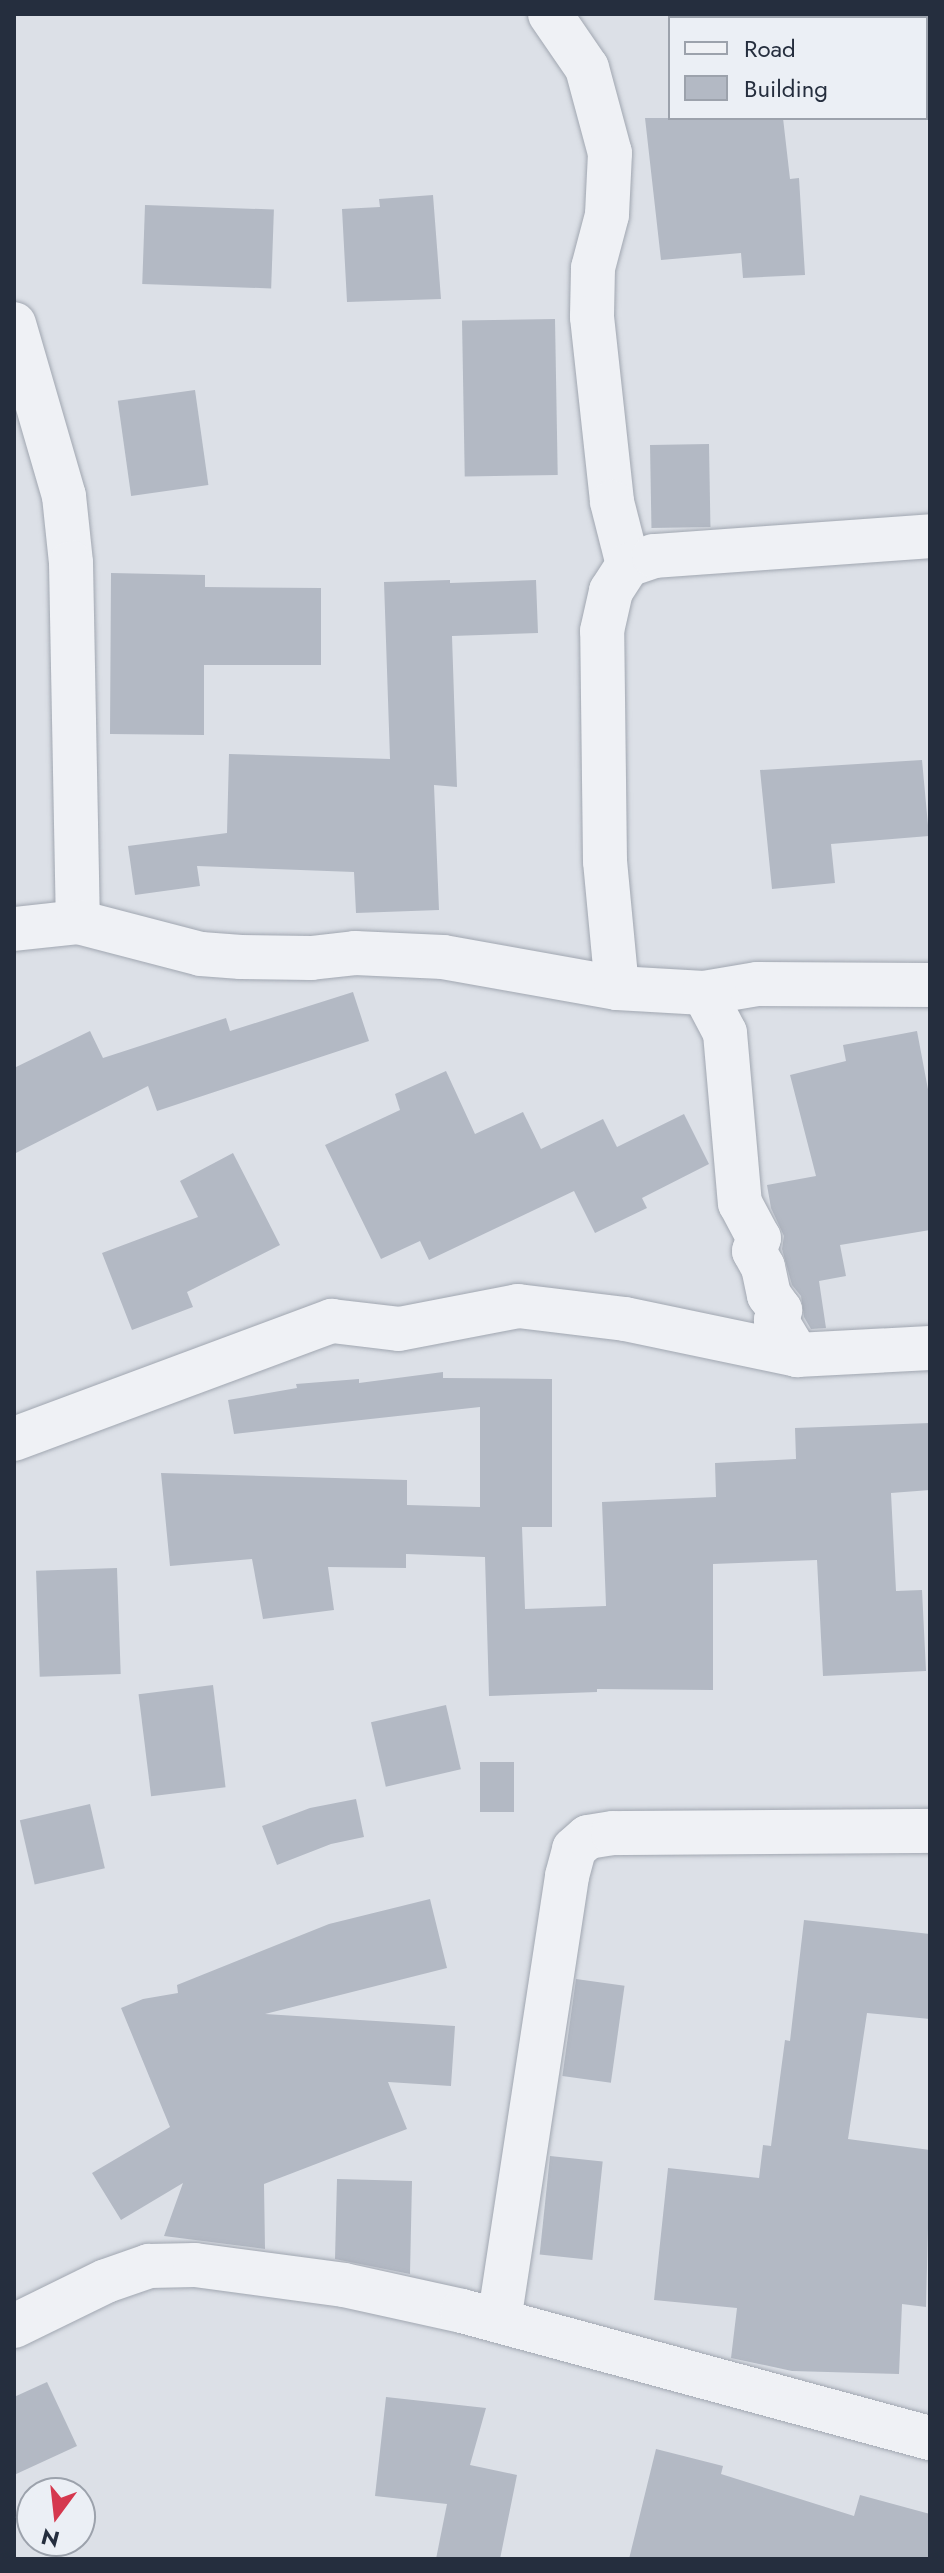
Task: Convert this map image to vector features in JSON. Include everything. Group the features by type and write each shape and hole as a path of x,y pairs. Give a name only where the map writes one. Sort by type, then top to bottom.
{"street":[{"path":"550,14 587,68 610,153 607,215 593,268 592,317 612,502 628,565"},
{"path":"14,324 64,496 68,536 78,922"},
{"path":"617,988 605,861 602,631 611,591 628,565 654,556 930,536"},
{"path":"14,929 78,922 201,954 311,958 355,953 443,957 617,988 704,993 757,984 930,985"},
{"path":"704,993 725,1033 740,1203 759,1238 754,1251 763,1267 769,1295 780,1310 776,1320 797,1355"},
{"path":"14,1439 229,1362 332,1321 399,1329 518,1306 625,1319 797,1355 930,1348"},
{"path":"499,2321 567,1876 574,1849 588,1837 613,1833 930,1831"},
{"path":"14,2326 106,2281 149,2266 195,2265 344,2285 499,2321 930,2438"}],"building":[{"path":"645,118 783,120 790,179 799,178 805,275 743,278 741,253 661,260"},
{"path":"433,195 441,299 347,302 342,209 380,207 379,199"},
{"path":"145,205 274,210 271,288 142,284"},
{"path":"555,319 558,475 465,477 462,321"},
{"path":"195,390 208,485 131,496 118,401"},
{"path":"709,444 710,527 651,528 650,445"},
{"path":"111,573 205,575 205,587 321,588 321,665 204,665 204,735 110,734"},
{"path":"450,580 450,583 536,580 538,633 452,636 457,787 434,785 439,910 356,913 354,872 197,866 200,886 135,895 128,846 227,833 229,754 390,759 384,582"},
{"path":"922,760 929,836 831,844 835,883 772,889 760,770"},
{"path":"353,992 369,1041 157,1111 148,1086 14,1154 14,1068 90,1031 103,1058 226,1018 230,1031"},
{"path":"917,1031 930,1100 930,1230 840,1245 846,1276 819,1281 826,1328 811,1329 804,1317 801,1296 792,1285 782,1249 784,1236 771,1208 767,1185 816,1176 790,1075 846,1061 843,1045"},
{"path":"446,1071 475,1134 523,1112 541,1149 603,1119 617,1147 684,1114 709,1164 642,1198 647,1208 595,1233 574,1191 429,1260 420,1241 381,1259 325,1145 400,1110 395,1094"},
{"path":"233,1153 280,1245 187,1292 193,1307 132,1330 102,1253 198,1217 180,1181"},
{"path":"443,1372 443,1378 552,1379 552,1527 522,1527 525,1609 606,1606 602,1502 716,1497 715,1463 796,1459 795,1428 930,1423 930,1490 891,1493 896,1591 922,1590 926,1671 823,1676 817,1560 713,1564 713,1690 597,1689 597,1692 489,1696 485,1557 406,1554 406,1568 328,1567 334,1610 263,1619 252,1559 170,1566 161,1473 407,1480 407,1505 480,1507 480,1407 234,1434 228,1400 297,1388 296,1384 359,1379 359,1383"},
{"path":"117,1568 121,1674 40,1677 36,1571"},
{"path":"213,1685 226,1787 151,1796 139,1694"},
{"path":"446,1705 461,1769 386,1787 371,1722"},
{"path":"480,1762 514,1762 514,1812 480,1812"},
{"path":"356,1799 364,1837 331,1844 277,1865 262,1826 310,1808"},
{"path":"90,1804 105,1868 35,1885 20,1820"},
{"path":"430,1899 447,1968 265,2014 455,2026 451,2086 388,2082 407,2129 264,2184 265,2249 164,2236 183,2183 121,2220 92,2173 170,2127 121,2008 143,1999 178,1993 177,1985 329,1924"},
{"path":"804,1920 930,1934 930,2019 867,2013 848,2139 930,2150 926,2307 902,2304 899,2374 792,2371 731,2358 737,2308 654,2300 668,2168 759,2178 763,2145 771,2146 785,2040 790,2041"},
{"path":"576,1979 625,1986 611,2083 562,2076"},
{"path":"550,2156 603,2162 592,2260 540,2254"},
{"path":"337,2179 412,2181 410,2274 335,2259"},
{"path":"47,2382 77,2446 14,2475 14,2397"},
{"path":"386,2397 486,2408 470,2465 517,2475 500,2559 436,2559 447,2504 375,2496"},
{"path":"656,2449 723,2466 721,2474 854,2516 860,2495 930,2514 930,2559 629,2559"}]}
